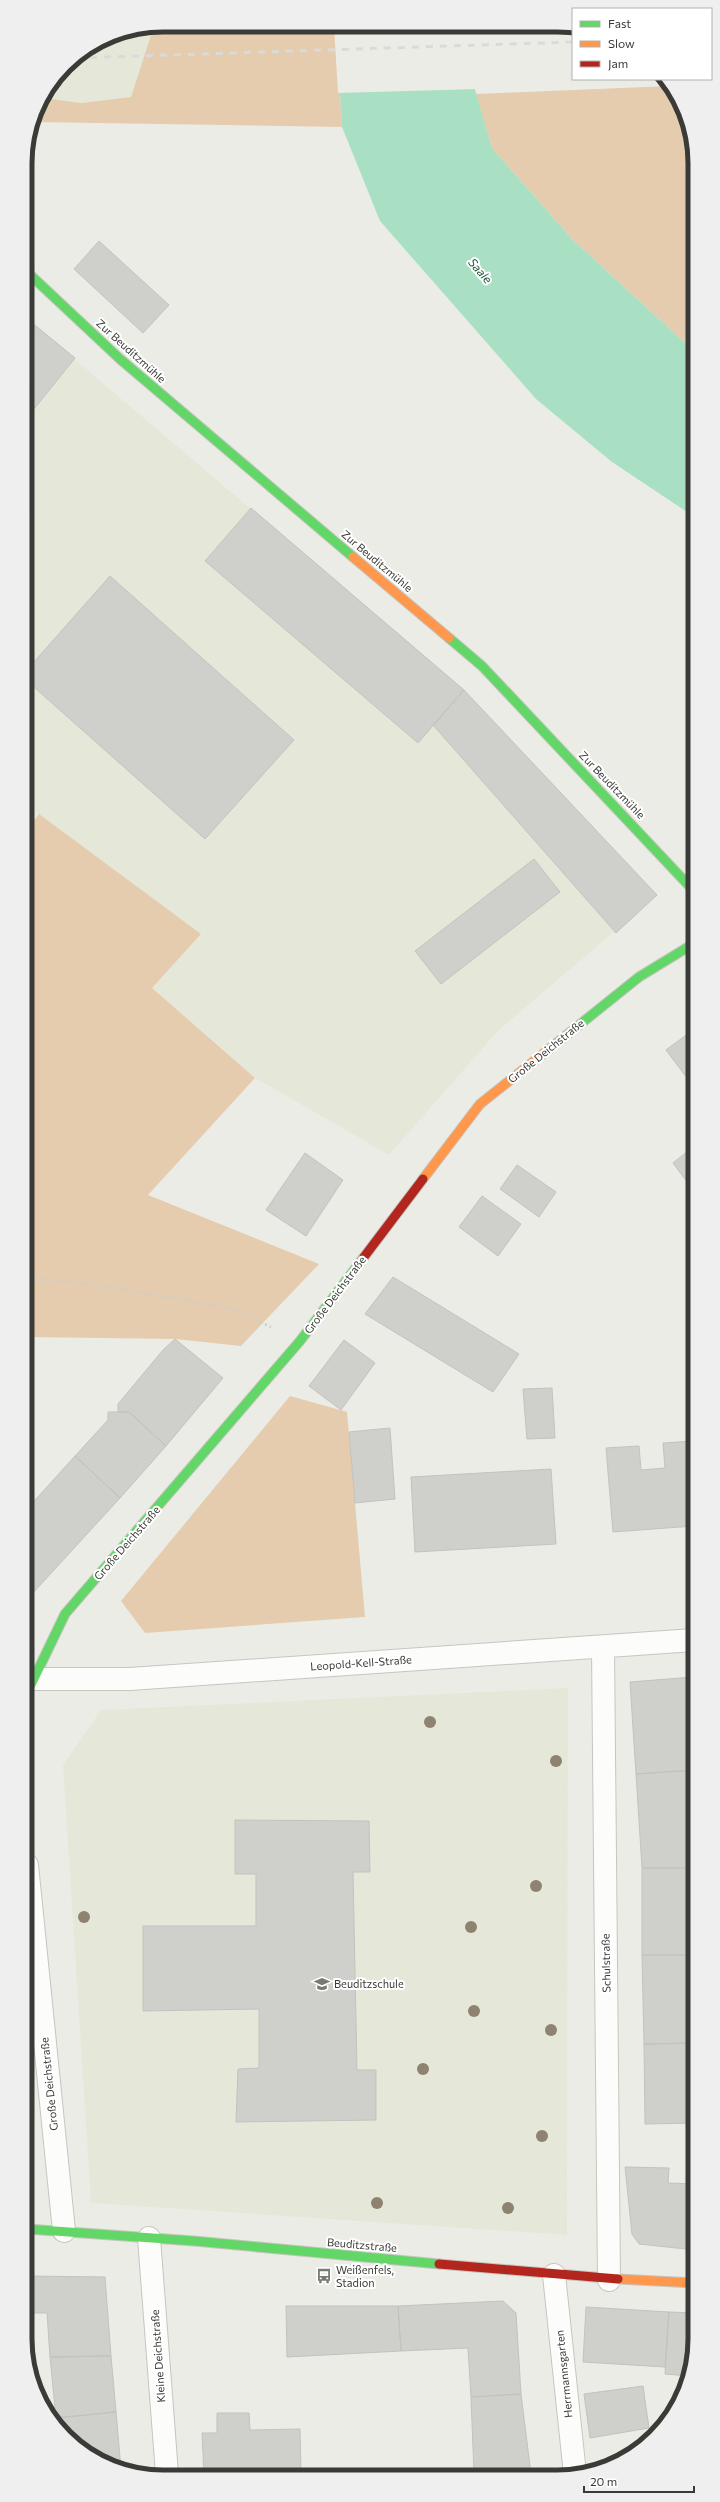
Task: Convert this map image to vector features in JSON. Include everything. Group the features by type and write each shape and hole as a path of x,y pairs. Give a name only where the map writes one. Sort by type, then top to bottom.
{"street":[{"name":"Zur Beuditzmühle","path":"32,277 120,359 482,666 688,885"},
{"name":"Große Deichstraße","path":"32,1680 52,1638 66,1614 300,1341 480,1104 639,977 688,947"},
{"name":"Leopold-Kell-Straße","path":"32,1684 130,1679 688,1640"},
{"name":"Schulstraße","path":"603,1647 609,2280"},
{"name":"Große Deichstraße","path":"32,1914 64,2231"},
{"name":"Beuditzstraße","path":"32,2230 64,2231 149,2238 609,2280 688,2283"},
{"name":"Kleine Deichstraße","path":"149,2238 167,2470"},
{"name":"Herrmannsgarten","path":"554,2275 574,2468"}],"path":[{"path":"32,1278 99,1284 233,1309 300,1341"}],"shaded area":[{"path":"336,32 342,127 39,122 49,99 81,103 131,97 152,33"},
{"path":"152,33 131,97 81,103 49,99 59,83 70,70 90,54 129,36"},
{"path":"663,86 681,121 688,155 688,344 573,240 492,148 476,94"},
{"path":"32,323 464,690 657,895 498,1031 389,1155 255,1078 151,988 201,934 32,810"},
{"path":"39,814 201,934 152,988 255,1078 148,1195 319,1264 241,1346 175,1339 32,1337 32,823"},
{"path":"290,1396 347,1412 365,1617 145,1633 121,1601"},
{"name":"Beuditzschule","path":"568,1688 567,2235 91,2203 63,1765 101,1710"}],"water":[{"name":"Saale","path":"336,32 458,32 492,148 573,240 688,344 688,513 612,462 536,399 380,221 342,127"}],"pier":[{"path":"334,32 460,32 477,89 338,93"}],"building":[{"path":"99,241 169,305 143,333 74,269"},
{"path":"32,323 75,358 34,409 32,407"},
{"path":"251,508 464,690 418,743 205,561"},
{"path":"110,576 294,740 205,839 32,685 32,664"},
{"path":"464,690 657,895 616,933 433,725"},
{"path":"534,859 560,892 441,984 415,951"},
{"path":"688,1034 688,1079 666,1050"},
{"path":"688,1151 688,1183 673,1163"},
{"path":"305,1153 343,1180 306,1236 266,1210"},
{"path":"517,1165 556,1192 539,1217 500,1189"},
{"path":"482,1196 521,1224 498,1256 459,1227"},
{"path":"393,1277 519,1354 493,1392 365,1314"},
{"path":"175,1339 223,1378 166,1446 129,1412 118,1412 118,1404 163,1350"},
{"path":"344,1340 375,1363 341,1410 309,1386"},
{"path":"552,1388 555,1438 527,1439 523,1389"},
{"path":"108,1412 129,1412 166,1446 120,1498 75,1456 108,1420"},
{"path":"390,1428 395,1499 355,1503 349,1432"},
{"path":"688,1441 688,1526 613,1532 606,1448 639,1446 641,1470 665,1468 663,1443"},
{"path":"75,1456 120,1498 32,1594 32,1503"},
{"path":"551,1469 556,1544 415,1552 411,1477"},
{"path":"688,1677 688,1770 636,1774 630,1682"},
{"path":"688,1770 688,1868 642,1868 636,1774"},
{"name":"Beuditzschule","path":"235,1820 369,1821 370,1872 353,1872 357,2070 376,2070 376,2120 236,2122 238,2069 259,2068 259,2009 143,2011 143,1926 256,1926 256,1874 235,1874"},
{"path":"642,1868 688,1868 688,1955 642,1955"},
{"path":"642,1955 688,1955 688,2043 644,2044"},
{"path":"688,2043 688,2123 645,2124 644,2044"},
{"path":"625,2167 669,2168 668,2183 688,2184 688,2249 639,2244 632,2234"},
{"path":"32,2276 105,2277 111,2356 50,2357 47,2313 32,2313"},
{"path":"503,2301 516,2313 521,2394 471,2397 468,2348 401,2351 398,2306"},
{"path":"286,2306 398,2306 401,2351 287,2357"},
{"path":"586,2307 669,2312 665,2367 583,2362"},
{"path":"669,2312 688,2313 688,2347 682,2376 665,2374"},
{"path":"111,2356 116,2412 58,2418 56,2413 50,2357"},
{"path":"643,2386 649,2428 590,2438 584,2394"},
{"path":"521,2394 530,2470 474,2470 471,2397"},
{"path":"116,2412 120,2463 83,2443 70,2432 58,2418"},
{"path":"217,2413 249,2413 250,2430 300,2429 301,2470 204,2470 202,2433 217,2433"}],"railway":[{"path":"86,58 572,42"}],"traffic: fast":[{"path":"32,277 120,359 353,557"},
{"path":"449,638 482,666 688,885"},
{"path":"548,1050 639,977 688,947"},
{"path":"32,1683 65,1614 300,1341 364,1257"},
{"path":"32,2229 194,2241 439,2264"}],"traffic: slow":[{"path":"353,557 449,638"},
{"path":"423,1179 480,1104 548,1050"},
{"path":"618,2279 688,2283"}],"traffic: jam":[{"path":"364,1257 423,1179"},
{"path":"439,2264 618,2279"}],"place":[{"name":"Beuditzschule","path":"322,1984"},
{"name":"Weißenfels, Stadion","path":"324,2276"}]}
